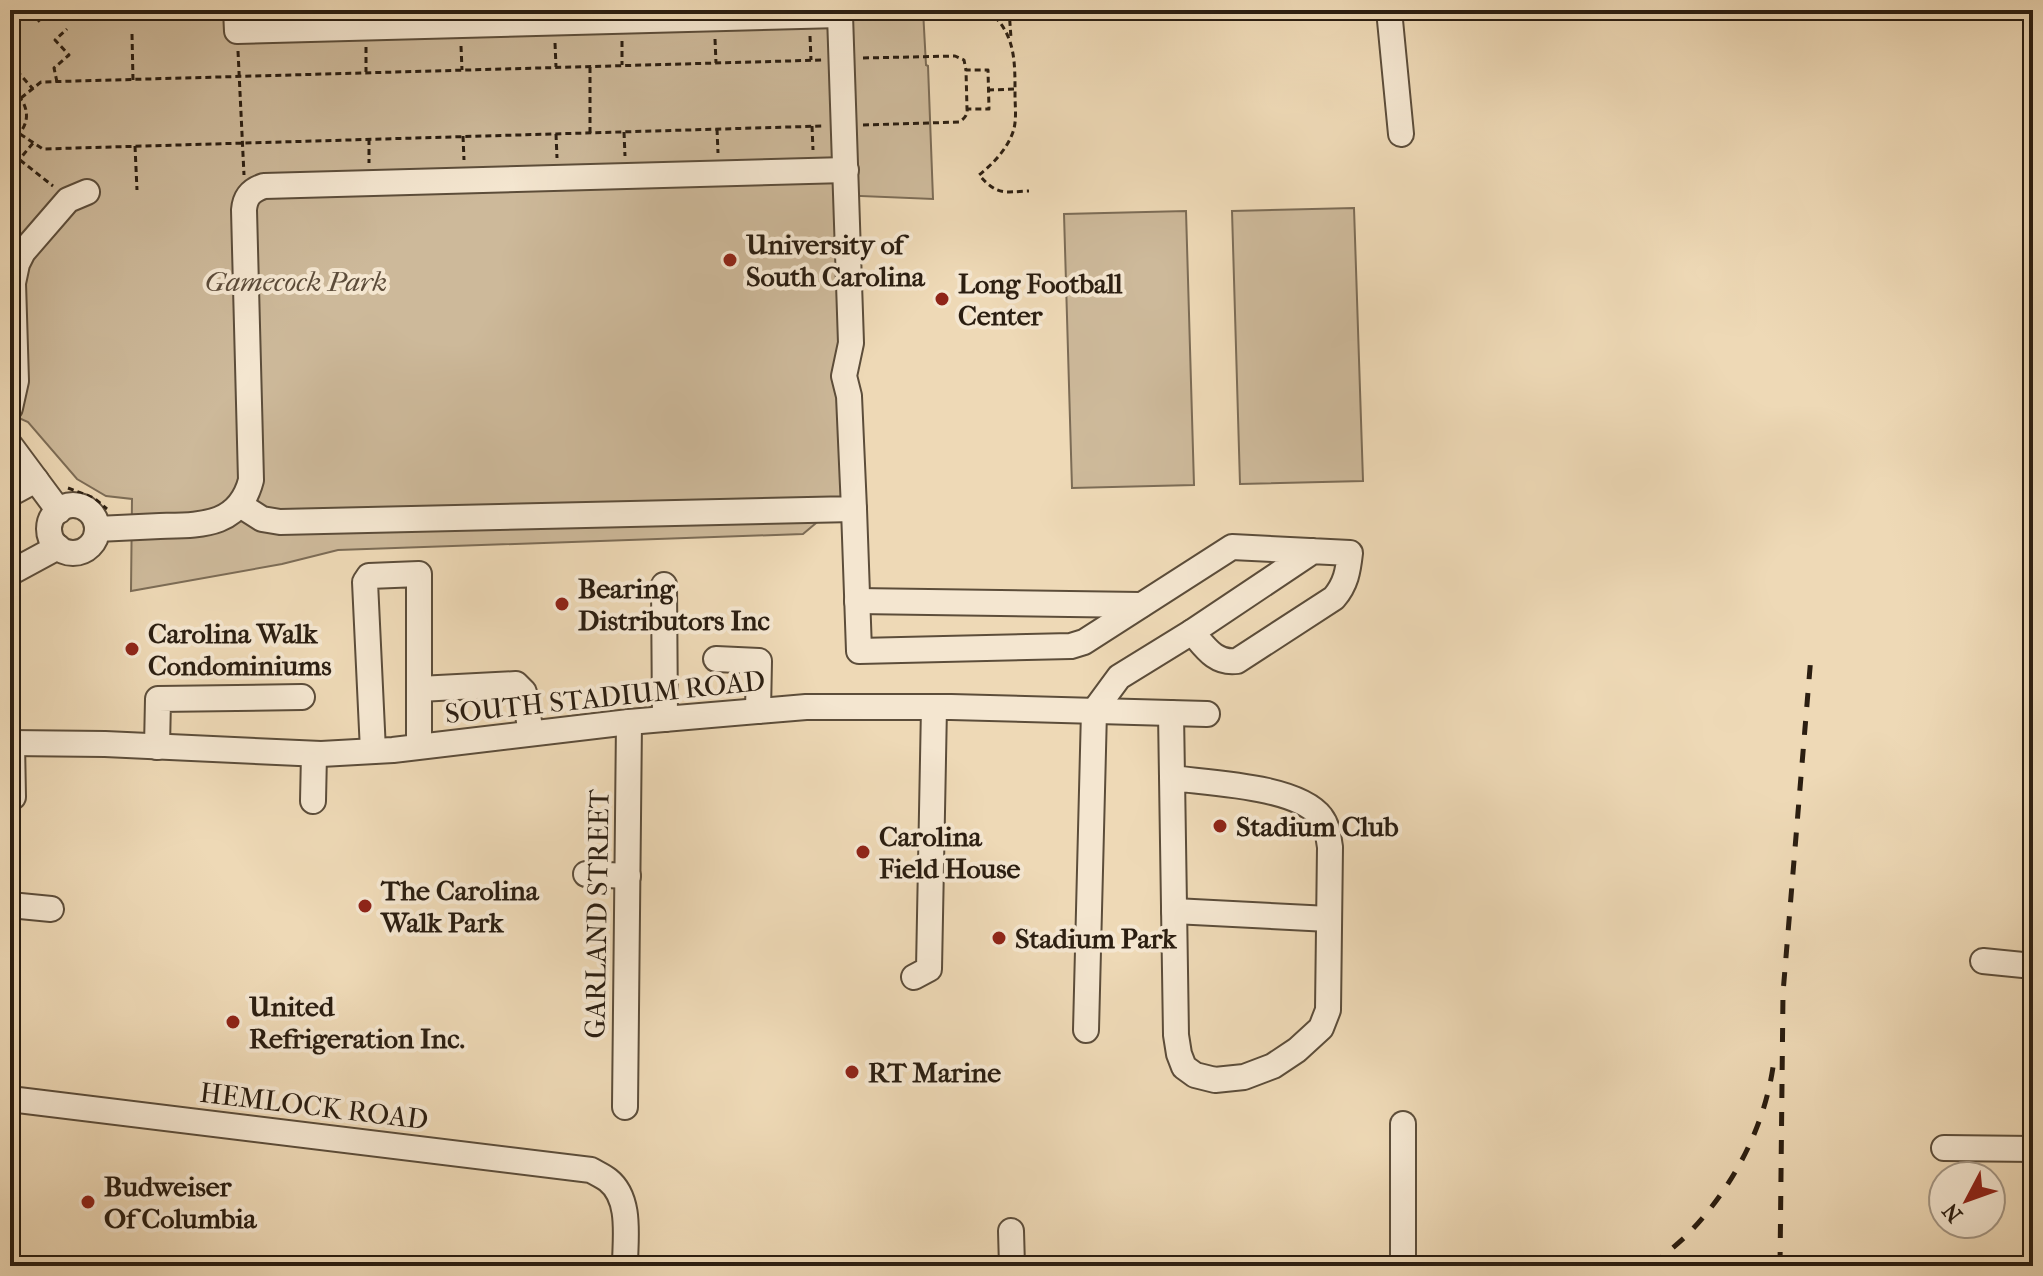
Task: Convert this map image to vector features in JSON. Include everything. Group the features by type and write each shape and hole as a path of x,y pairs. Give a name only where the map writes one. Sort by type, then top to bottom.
{"street":[{"path":"1389,10 1401,134"},
{"path":"236,20 365,27 840,12 851,343 844,376 849,396 859,651 1071,646 1084,642 1232,547 1350,553 1347,577 1342,590 1334,598 1237,661 1228,662 1212,656 1192,632"},
{"path":"104,520 93,543 82,552 67,552 51,538 50,523 59,511 72,506 87,510 96,521 104,520 200,525 227,516 245,498 251,480 244,210 246,199 253,191 264,186 846,170"},
{"path":"10,408 16,381 13,283 17,264 23,252 68,200 87,192"},
{"path":"10,445 59,511"},
{"path":"10,494 36,480"},
{"path":"240,505 262,519 280,522 854,509"},
{"path":"10,573 58,547"},
{"path":"1086,1030 1094,711 1119,677 1313,551"},
{"path":"373,751 365,582 369,576 419,574 419,746"},
{"path":"664,585 665,719"},
{"path":"857,601 1141,605"},
{"path":"716,659 759,661 758,711"},
{"path":"419,689 516,684 524,692 531,733"},
{"path":"157,747 158,699 302,697"},
{"name":"SOUTH STADIUM ROAD","path":"11,743 314,754 373,751 629,722 806,707 1207,714"},
{"path":"914,977 929,969 934,707"},
{"path":"1171,713 1174,911 1176,1035 1179,1054 1184,1067 1195,1075 1215,1080 1244,1077 1273,1066 1297,1050 1321,1028 1328,1010 1330,847 1327,828 1320,815 1307,804 1289,797 1172,778"},
{"name":"GARLAND STREET","path":"625,1107 629,722"},
{"path":"11,743 13,797"},
{"path":"313,801 314,754"},
{"path":"586,874 628,876"},
{"path":"10,905 51,909"},
{"path":"1174,911 1329,919"},
{"path":"1983,961 2033,966"},
{"name":"HEMLOCK ROAD","path":"10,1099 591,1170 609,1181 621,1195 625,1214 625,1266"},
{"path":"1403,1124 1403,1266"},
{"path":"1944,1148 2033,1149"},
{"path":"1011,1231 1012,1266"}],"path":[{"path":"10,20 22,10"},
{"path":"29,10 40,22 54,11"},
{"path":"987,10 1011,42"},
{"path":"1009,10 1016,122 1012,135 995,160 979,175 998,191 1029,191"},
{"path":"236,20 244,179"},
{"path":"622,20 622,65"},
{"path":"553,22 556,67"},
{"path":"460,25 462,70"},
{"path":"365,27 366,73"},
{"path":"57,82 54,68 69,55 55,40 67,29"},
{"path":"132,34 133,80"},
{"path":"20,134 43,149 955,122 965,118 967,109 964,60 955,56 41,82 21,98"},
{"path":"10,63 33,89"},
{"path":"590,66 590,133"},
{"path":"966,70 988,70 989,109 967,109"},
{"path":"988,90 1015,89"},
{"path":"10,90 25,103 27,116 20,134 10,140"},
{"path":"812,126 814,171"},
{"path":"717,129 719,174"},
{"path":"624,132 626,176"},
{"path":"556,134 559,178"},
{"path":"463,136 465,181"},
{"path":"369,139 370,183"},
{"path":"10,171 33,143"},
{"path":"135,146 137,190"},
{"path":"20,160 56,188"},
{"path":"63,484 94,498 104,520"}],"green space":[{"name":"Gamecock Park","path":"10,10 923,10 933,199 837,195 847,497 803,534 338,550 282,564 131,591 132,499 106,496 77,479 28,422 10,414"},
{"path":"1354,208 1363,481 1240,484 1232,211"},
{"path":"1186,211 1194,485 1072,488 1064,214"}],"railway":[{"path":"1780,1266 1783,993 1811,656"},
{"path":"1652,1266 1702,1219 1732,1178 1755,1133 1770,1085 1774,1060"}],"place":[{"name":"University of South Carolina","path":"730,260"},
{"name":"Long Football Center","path":"942,299"},
{"name":"Bearing Distributors Inc","path":"562,604"},
{"name":"Carolina Walk Condominiums","path":"132,649"},
{"name":"Stadium Club","path":"1220,826"},
{"name":"Carolina Field House","path":"863,852"},
{"name":"The Carolina Walk Park","path":"365,906"},
{"name":"Stadium Park","path":"999,938"},
{"name":"United Refrigeration Inc.","path":"233,1022"},
{"name":"RT Marine","path":"852,1072"},
{"name":"Budweiser Of Columbia","path":"88,1202"}]}
